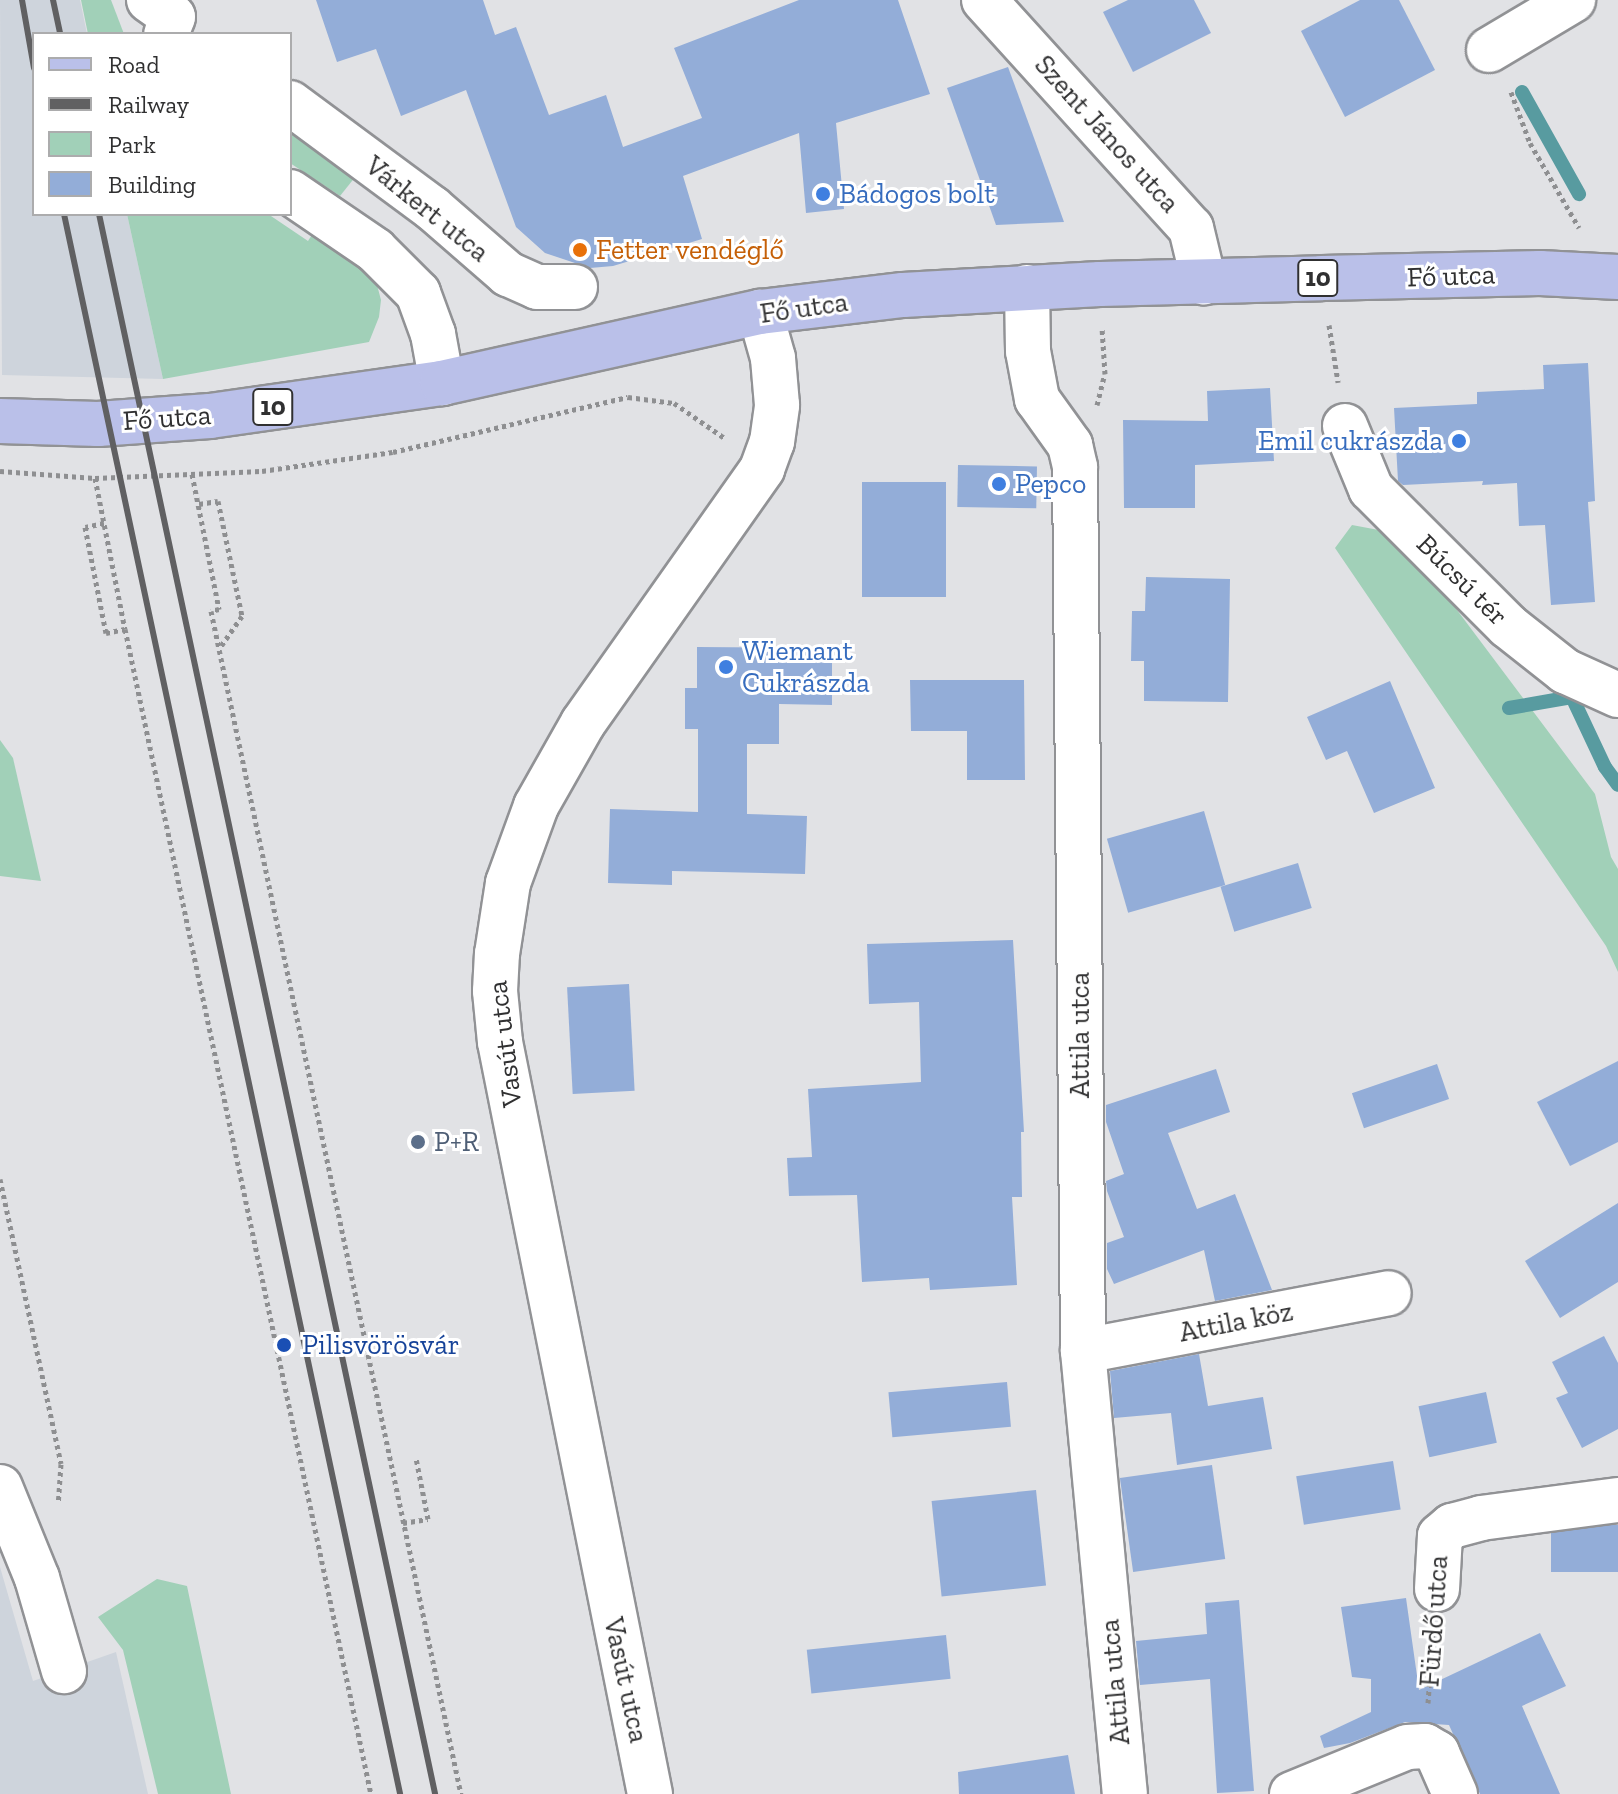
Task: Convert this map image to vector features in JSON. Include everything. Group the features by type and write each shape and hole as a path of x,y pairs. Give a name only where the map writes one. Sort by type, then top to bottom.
{"main road":[{"name":"Fő utca","path":"0,421 98,424 210,416 442,383 760,312 903,295 1100,284 1322,278 1540,273 1614,277"}],"street":[{"name":"Szent János utca","path":"984,0 1191,228 1204,282"},
{"path":"1489,50 1573,0"},
{"name":"Várkert utca","path":"292,104 432,208 508,274 537,287 575,287"},
{"path":"292,193 375,250 418,293 433,334 442,383"},
{"name":"Attila utca","path":"1027,287 1028,351 1037,399 1070,445 1075,467 1083,1351 1125,1794"},
{"name":"Vasút utca","path":"650,1794 500,1042 495,991 497,954 508,883 536,806 583,723 762,469 772,442 777,405 773,358 760,312"},
{"name":"Búcsú tér","path":"1345,426 1371,489 1508,626 1565,671 1618,695"},
{"name":"Attila köz","path":"1083,1351 1389,1293"},
{"path":"0,1487 37,1578 64,1671"},
{"name":"Fürdő utca","path":"1437,1589 1440,1536 1452,1526 1481,1518 1618,1500"},
{"path":"1292,1794 1407,1747 1425,1746 1437,1753 1455,1794"}],"path":[{"path":"1511,87 1511,98 1530,143 1614,277"},
{"path":"1322,278 1345,426"},
{"path":"1070,445 1094,416 1105,374 1100,284"},
{"path":"0,471 95,478 262,471 334,462 451,440 628,397 651,397 674,403 696,415 762,469"},
{"path":"192,474 219,609 211,611 461,1794"},
{"path":"95,478 371,1794"},
{"path":"199,504 218,501 242,616 219,649"},
{"path":"104,523 85,527 106,633 125,629"},
{"path":"0,1179 61,1464 58,1504"},
{"path":"403,1523 428,1519 416,1458"},
{"name":"Fürdő utca","path":"1425,1746 1437,1589"}],"shaded area":[{"path":"0,0 80,0 87,32 32,32 32,216 127,216 163,379 2,375"},
{"path":"0,1567 33,1681 116,1652 148,1794 0,1794"}],"green space":[{"path":"81,0 111,0 123,32 88,32"},
{"path":"292,118 360,171 340,196 292,164"},
{"path":"127,216 271,216 308,241 315,230 367,269 377,285 381,300 379,317 369,342 163,379"},
{"path":"1352,525 1400,534 1595,794 1611,857 1618,869 1618,972 1606,946 1335,548"},
{"path":"0,740 13,758 41,881 0,876"},
{"path":"157,1579 187,1586 231,1794 158,1794 123,1650 98,1617"}],"building":[{"path":"316,0 483,0 495,35 516,27 549,115 606,95 623,147 702,118 674,48 799,0 898,0 930,94 836,123 844,209 806,213 799,133 683,176 702,239 613,266 590,268 545,253 516,227 466,90 401,116 376,49 337,62"},
{"path":"1128,0 1194,0 1211,33 1133,72 1103,12"},
{"path":"1360,0 1399,0 1435,70 1345,117 1301,31"},
{"path":"1008,67 1064,222 996,225 947,88"},
{"path":"1588,363 1595,501 1588,502 1595,602 1551,605 1545,525 1519,526 1517,483 1482,485 1483,481 1403,485 1398,481 1394,408 1477,404 1477,392 1544,389 1543,365"},
{"path":"1270,388 1274,461 1195,465 1195,508 1124,508 1123,420 1208,421 1207,391"},
{"path":"958,465 1037,466 1036,508 957,507"},
{"path":"862,482 946,482 946,597 862,597"},
{"path":"1146,577 1230,579 1228,702 1144,701 1144,661 1131,661 1132,611 1145,611"},
{"path":"697,647 832,648 832,705 779,704 779,744 747,744 747,814 807,816 805,874 672,871 672,885 608,883 610,809 698,812 698,729 685,729 685,688 697,688"},
{"path":"910,680 1024,680 1025,780 967,780 967,731 911,731"},
{"path":"1390,681 1435,788 1374,813 1347,751 1326,760 1307,717"},
{"path":"1204,811 1225,885 1128,913 1107,839"},
{"path":"1298,863 1312,908 1234,932 1221,887"},
{"path":"1013,940 1024,1132 1021,1132 1022,1197 1012,1197 1017,1285 930,1290 929,1278 862,1282 857,1195 789,1196 787,1158 812,1157 808,1089 921,1082 919,1002 869,1004 867,944"},
{"path":"629,984 635,1091 573,1094 567,987"},
{"path":"1618,1061 1618,1142 1570,1166 1537,1102"},
{"path":"1437,1064 1449,1099 1364,1128 1352,1093"},
{"path":"1216,1069 1230,1112 1168,1133 1197,1209 1235,1194 1272,1290 1215,1301 1204,1250 1114,1284 1107,1269 1107,1243 1124,1237 1106,1181 1124,1174 1106,1122 1106,1105"},
{"path":"1618,1203 1618,1282 1560,1318 1525,1261"},
{"path":"1604,1336 1618,1363 1618,1429 1582,1448 1556,1398 1568,1393 1552,1362"},
{"path":"1199,1354 1208,1406 1263,1397 1272,1449 1177,1465 1171,1413 1114,1418 1110,1371"},
{"path":"1007,1382 1011,1427 892,1437 888,1392"},
{"path":"1486,1392 1497,1443 1429,1457 1419,1406"},
{"path":"1393,1461 1401,1509 1304,1525 1296,1476"},
{"path":"1212,1465 1225,1559 1133,1572 1120,1478"},
{"path":"1036,1490 1046,1585 942,1596 932,1501"},
{"path":"1551,1525 1618,1525 1618,1572 1551,1572"},
{"path":"1406,1598 1419,1690 1540,1633 1566,1686 1522,1706 1560,1794 1480,1794 1449,1725 1405,1722 1350,1743 1324,1748 1320,1736 1371,1712 1371,1679 1352,1677 1341,1607"},
{"path":"1239,1600 1254,1791 1217,1793 1210,1679 1140,1685 1136,1641 1207,1634 1205,1603"},
{"path":"946,1635 951,1679 811,1693 807,1650"},
{"path":"1068,1755 1075,1794 959,1794 958,1772"}],"waterway":[{"path":"1522,92 1579,194"},
{"path":"1509,708 1572,697 1605,767 1618,785"}],"railway":[{"path":"22,0 32,57"},
{"path":"53,0 60,32"},
{"path":"64,216 400,1794"},
{"path":"99,216 435,1794"}],"place":[{"name":"Bádogos bolt","path":"823,194"},
{"name":"Fetter vendéglő","path":"580,250"},
{"name":"Emil cukrászda","path":"1459,441"},
{"name":"Pepco","path":"999,484"},
{"name":"Wiemant Cukrászda","path":"726,667"},
{"name":"P+R","path":"418,1142"},
{"name":"Pilisvörösvár","path":"284,1345"}]}
